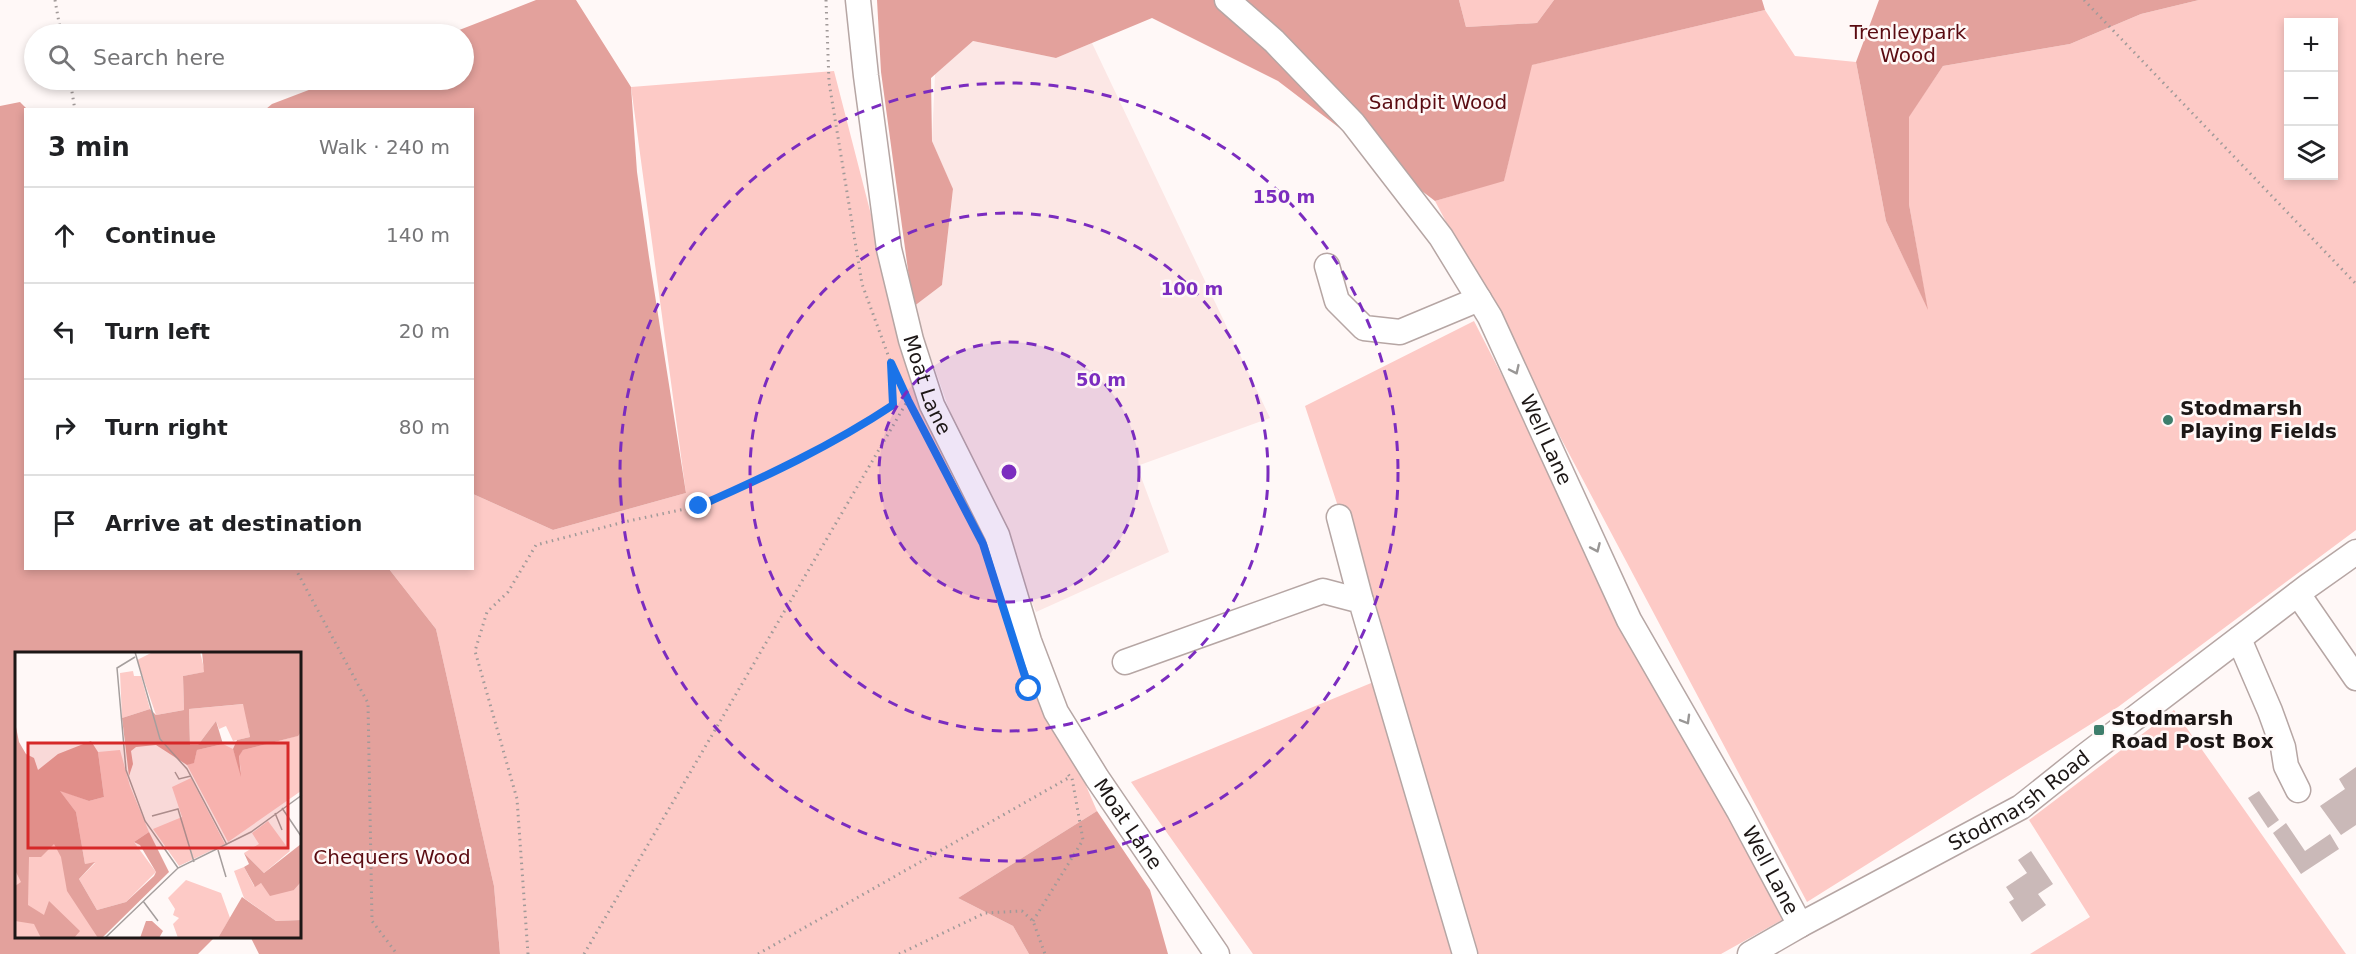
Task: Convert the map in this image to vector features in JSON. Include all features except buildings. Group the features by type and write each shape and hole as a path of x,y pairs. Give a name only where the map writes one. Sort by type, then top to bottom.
{"street":[{"name":"Moat Lane","path":"858,0 889,249 911,340 933,405 997,535 1029,641 1056,712 1097,778 1217,954"},
{"name":"Well Lane","path":"1227,0 1274,41 1353,123 1441,237 1485,308 1629,620 1800,925"},
{"path":"1327,266 1337,301 1364,328 1400,332 1485,308"},
{"path":"1339,517 1361,601 1465,954"},
{"name":"Stodmarsh Road","path":"1750,954 2021,807 2085,756 2356,552"},
{"path":"1125,662 1323,591 1361,601"},
{"path":"2298,594 2356,678"},
{"path":"2239,639 2270,711 2283,747 2286,766 2298,790"}],"path":[{"path":"55,0 59,24"},
{"path":"826,0 829,82 862,284 891,363 914,410"},
{"path":"2084,0 2356,284"},
{"path":"72,90 75,108"},
{"path":"891,363 915,348"},
{"path":"528,954 516,799 476,651 487,612 508,592 536,545 624,522 699,506 758,481 872,419 893,405 891,363"},
{"path":"584,954 908,400"},
{"path":"296,570 368,703 372,921 397,954"},
{"path":"1034,921 1083,840 1070,777 1065,768"},
{"path":"758,954 1070,777"},
{"path":"899,954 985,913 1022,911 1034,921 1044,954"}],"shaded area":[{"path":"1459,0 1554,0 1537,23 1466,27"},
{"path":"2199,0 2356,0 2356,530 2118,707 1807,902 1435,201 1504,180 1531,65 1765,10 1795,56 1856,62 1886,221 1927,307 1909,204 1909,116 1943,66 2070,44 2141,14"},
{"path":"973,41 1056,58 1092,43 1270,418 1137,466 1169,552 1036,612 949,409 913,307 942,285 953,190 932,141 935,74"},
{"path":"834,71 918,397 1097,811 958,898 1013,926 1029,954 500,954 494,886 436,629 390,570 474,570 474,494 553,530 686,493 631,87"},
{"path":"1474,321 1782,920 1721,954 1253,954 1131,782 1393,674 1305,406"},
{"path":"2174,710 2346,954 2030,954 2090,917 2029,820"}],"green space":[{"path":"536,0 576,0 631,87 637,172 686,493 553,530 474,494 474,108 267,108 309,90 474,90 474,24"},
{"name":"Sandpit Wood","path":"877,0 1459,0 1466,27 1537,23 1554,0 1762,0 1765,10 1532,65 1504,181 1435,201 1278,81 1152,18 1056,58 973,41 931,78 932,141 953,189 942,285 913,307 881,72"},
{"name":"Trenleypark Wood","path":"1879,0 2199,0 2141,14 2070,44 1943,66 1909,117 1909,204 1928,310 1886,221 1856,62"},
{"name":"Chequers Wood","path":"20,102 26,108 24,108 24,570 390,570 436,629 494,886 500,954 259,954 252,939 302,939 302,652 15,652 15,939 213,939 198,954 0,954 0,106"},
{"path":"1097,811 1150,890 1168,954 1029,954 1013,926 958,898"}],"place":[{"name":"Stodmarsh Playing Fields","path":"2168,420"},
{"name":"Stodmarsh Road Post Box","path":"2099,730"}],"route":[{"path":"699,506 758,481 872,419 893,405 891,363 983,544 1029,689"}]}
